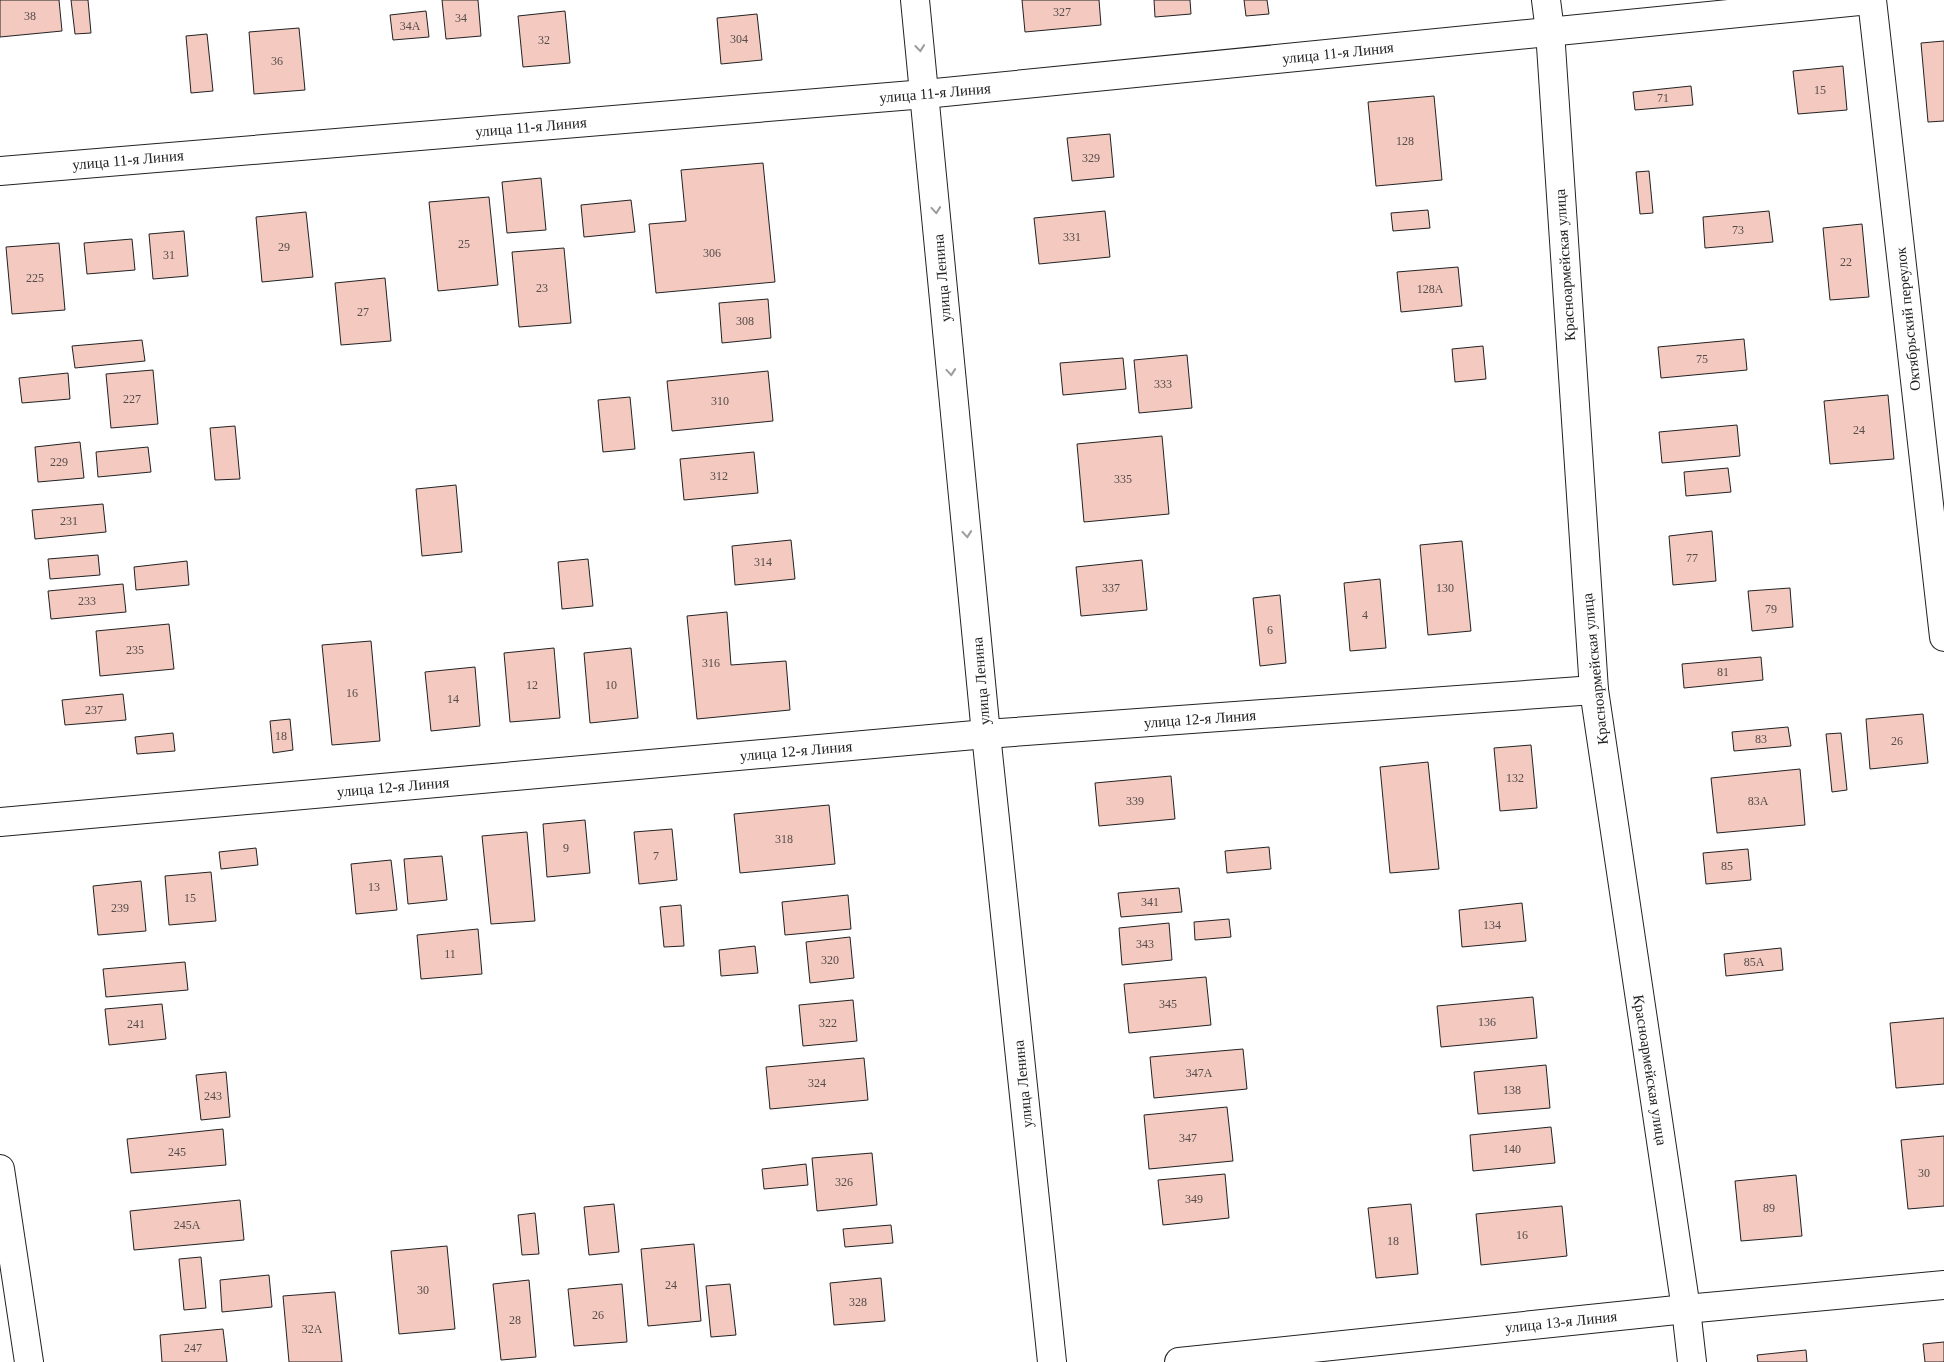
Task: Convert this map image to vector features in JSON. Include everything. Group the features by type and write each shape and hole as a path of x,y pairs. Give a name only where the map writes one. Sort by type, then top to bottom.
{"street":[{"name":"улица Ленина","path":"915,0 986,734 1052,1362"},
{"name":"Красноармейская улица","path":"1546,0 1550,31 1594,690 1686,1308 1692,1362"},
{"name":"улица 11-я Линия","path":"0,171 925,94 1870,0"},
{"name":"Октябрьский переулок","path":"1870,0 1944,637"},
{"name":"улица 12-я Линия","path":"0,822 986,734 1594,690"},
{"path":"0,1169 29,1362"},
{"name":"улица 13-я Линия","path":"1179,1362 1686,1308 1944,1285"}],"building":[{"path":"0,0 59,0 62,31 0,37"},
{"path":"71,0 88,0 91,33 75,34"},
{"path":"442,0 478,0 481,36 446,39"},
{"path":"1022,0 1099,0 1101,25 1025,32"},
{"path":"1154,0 1190,0 1191,14 1155,17"},
{"path":"1244,0 1267,0 1269,14 1246,16"},
{"path":"426,11 429,37 393,40 390,15"},
{"path":"565,11 570,63 523,67 518,16"},
{"path":"757,14 762,60 721,64 717,18"},
{"path":"299,28 305,90 254,94 249,32"},
{"path":"207,34 213,91 191,93 186,36"},
{"path":"1944,41 1944,121 1928,122 1921,43"},
{"path":"1843,66 1847,110 1798,114 1793,71"},
{"path":"1691,86 1693,105 1635,110 1633,92"},
{"path":"1434,96 1442,180 1376,186 1368,102"},
{"path":"1110,134 1114,177 1072,181 1067,138"},
{"path":"763,163 775,282 656,293 649,224 686,221 681,170"},
{"path":"1649,171 1653,213 1640,214 1636,172"},
{"path":"541,178 546,230 507,233 502,182"},
{"path":"489,197 498,285 438,291 429,202"},
{"path":"631,200 635,232 584,237 581,205"},
{"path":"1428,210 1430,228 1393,231 1391,213"},
{"path":"1105,211 1110,257 1039,264 1034,218"},
{"path":"1769,211 1773,242 1705,248 1703,217"},
{"path":"306,212 313,277 262,282 256,217"},
{"path":"1862,224 1869,297 1830,300 1823,228"},
{"path":"184,231 188,276 153,279 149,234"},
{"path":"132,239 135,270 87,274 84,243"},
{"path":"59,243 65,310 12,314 6,247"},
{"path":"564,248 571,323 519,327 512,252"},
{"path":"1458,267 1462,306 1401,312 1397,272"},
{"path":"385,278 391,341 341,345 335,283"},
{"path":"768,299 771,338 722,343 719,303"},
{"path":"1744,339 1747,370 1661,378 1658,347"},
{"path":"142,340 145,361 75,368 72,346"},
{"path":"1483,346 1486,379 1455,382 1452,349"},
{"path":"1187,355 1192,408 1139,413 1134,360"},
{"path":"1123,358 1126,389 1063,395 1060,363"},
{"path":"153,370 158,424 111,428 106,374"},
{"path":"768,371 773,421 672,431 667,381"},
{"path":"68,373 70,399 22,403 19,378"},
{"path":"1888,395 1894,459 1830,464 1824,401"},
{"path":"630,397 635,449 603,452 598,400"},
{"path":"1737,425 1740,456 1662,463 1659,432"},
{"path":"235,426 240,479 215,480 210,428"},
{"path":"1162,436 1169,514 1084,522 1077,444"},
{"path":"80,442 84,478 38,482 35,447"},
{"path":"148,447 151,472 98,477 96,452"},
{"path":"754,452 758,493 684,500 680,459"},
{"path":"1728,468 1731,492 1686,496 1684,472"},
{"path":"456,485 462,552 422,556 416,489"},
{"path":"103,504 106,532 35,539 32,510"},
{"path":"1712,531 1716,581 1673,585 1669,536"},
{"path":"791,540 795,579 735,585 732,546"},
{"path":"1462,541 1471,631 1428,635 1420,545"},
{"path":"98,555 100,575 50,579 48,559"},
{"path":"588,559 593,606 562,609 558,562"},
{"path":"1142,560 1147,610 1081,616 1076,567"},
{"path":"187,561 189,585 136,590 134,567"},
{"path":"1380,579 1386,648 1350,651 1344,583"},
{"path":"123,584 126,612 51,619 48,591"},
{"path":"1790,588 1793,627 1752,631 1748,591"},
{"path":"1280,595 1286,663 1260,666 1253,598"},
{"path":"727,612 731,665 786,661 790,710 697,719 687,616"},
{"path":"169,624 174,669 100,676 96,631"},
{"path":"371,641 380,741 332,745 322,645"},
{"path":"554,648 560,718 510,722 504,653"},
{"path":"631,648 638,718 590,723 584,653"},
{"path":"1761,657 1763,680 1684,688 1682,664"},
{"path":"475,667 480,726 431,731 425,672"},
{"path":"123,694 126,720 65,725 62,700"},
{"path":"1923,714 1928,763 1870,769 1866,719"},
{"path":"290,719 293,750 273,753 270,721"},
{"path":"1788,727 1791,746 1734,751 1732,732"},
{"path":"173,733 175,751 137,754 135,737"},
{"path":"1841,733 1847,790 1832,792 1826,734"},
{"path":"1531,745 1537,808 1500,811 1494,748"},
{"path":"1428,762 1439,869 1390,873 1380,767"},
{"path":"1800,769 1805,825 1717,833 1711,778"},
{"path":"1171,776 1175,819 1099,826 1095,783"},
{"path":"829,805 835,864 740,873 734,814"},
{"path":"585,820 590,873 547,877 543,824"},
{"path":"672,829 677,880 639,884 634,832"},
{"path":"527,832 535,921 491,924 482,836"},
{"path":"1269,847 1271,869 1227,873 1225,851"},
{"path":"256,848 258,865 221,869 219,852"},
{"path":"1748,849 1751,880 1706,884 1703,853"},
{"path":"442,856 447,900 408,904 404,859"},
{"path":"391,860 397,910 356,914 351,864"},
{"path":"211,872 216,921 169,925 165,876"},
{"path":"141,881 146,931 98,935 93,886"},
{"path":"1179,888 1182,912 1121,917 1118,893"},
{"path":"848,895 851,929 785,935 782,902"},
{"path":"1522,903 1526,941 1462,947 1459,910"},
{"path":"681,905 684,946 664,947 660,907"},
{"path":"1229,919 1231,937 1195,940 1194,922"},
{"path":"1169,923 1172,960 1122,965 1119,928"},
{"path":"478,929 482,974 421,979 417,935"},
{"path":"850,937 854,978 810,983 806,942"},
{"path":"755,946 758,973 721,976 719,950"},
{"path":"1781,948 1783,970 1726,976 1724,954"},
{"path":"185,962 188,990 106,997 103,969"},
{"path":"1206,977 1211,1025 1129,1033 1124,984"},
{"path":"1533,997 1537,1038 1441,1047 1437,1006"},
{"path":"853,1000 857,1041 803,1046 799,1005"},
{"path":"162,1004 166,1039 109,1045 105,1009"},
{"path":"1944,1018 1944,1084 1896,1088 1890,1023"},
{"path":"1243,1049 1247,1089 1154,1098 1150,1057"},
{"path":"864,1058 868,1100 770,1109 766,1067"},
{"path":"1546,1065 1550,1108 1478,1114 1474,1072"},
{"path":"226,1072 230,1117 201,1120 196,1075"},
{"path":"1227,1107 1233,1161 1149,1169 1144,1115"},
{"path":"1551,1127 1555,1163 1473,1171 1470,1135"},
{"path":"223,1129 226,1165 131,1173 127,1139"},
{"path":"1944,1136 1944,1206 1908,1209 1901,1140"},
{"path":"872,1153 877,1205 817,1211 812,1158"},
{"path":"806,1164 808,1185 764,1189 762,1169"},
{"path":"1225,1174 1229,1218 1163,1225 1158,1180"},
{"path":"1796,1175 1802,1236 1741,1241 1735,1181"},
{"path":"240,1200 244,1240 134,1250 130,1211"},
{"path":"614,1204 619,1252 589,1255 584,1207"},
{"path":"1411,1204 1418,1274 1376,1278 1368,1208"},
{"path":"1562,1206 1567,1256 1481,1265 1476,1214"},
{"path":"535,1213 539,1254 522,1255 518,1215"},
{"path":"891,1225 893,1243 845,1247 843,1229"},
{"path":"694,1244 701,1321 648,1326 641,1249"},
{"path":"447,1246 455,1329 399,1334 391,1251"},
{"path":"201,1257 206,1308 184,1310 179,1259"},
{"path":"269,1275 272,1307 222,1312 220,1280"},
{"path":"881,1278 885,1321 834,1325 830,1283"},
{"path":"529,1280 536,1357 501,1360 493,1284"},
{"path":"622,1284 627,1342 574,1346 568,1289"},
{"path":"730,1284 736,1335 711,1337 706,1286"},
{"path":"335,1292 342,1362 289,1362 283,1296"},
{"path":"223,1329 227,1362 162,1362 160,1335"},
{"path":"1944,1342 1944,1362 1925,1362 1923,1344"},
{"path":"1806,1350 1807,1362 1758,1362 1757,1355"}]}
